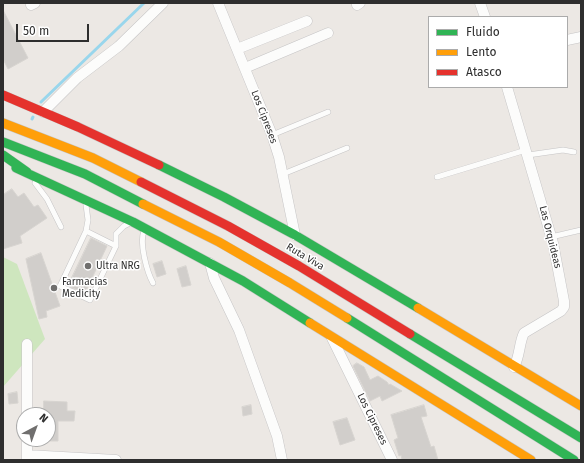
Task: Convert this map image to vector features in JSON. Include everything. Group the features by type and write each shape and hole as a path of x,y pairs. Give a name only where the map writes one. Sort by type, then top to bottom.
{"main road":[{"name":"Ruta Viva","path":"3,96 43,112 166,168 295,235 581,406"},
{"name":"Ruta Viva","path":"3,123 93,158 228,226 299,266 581,438"},
{"path":"3,142 85,174 219,242 290,283 574,460"},
{"path":"3,155 27,172"},
{"path":"3,162 133,222 210,262 330,334 531,460"}],"street":[{"path":"43,112 77,78 119,46 163,3"},
{"name":"Los Cipreses","path":"218,3 272,135 283,174 295,235"},
{"path":"480,3 484,16"},
{"path":"237,49 308,21"},
{"path":"245,68 328,33"},
{"path":"568,40 581,37"},
{"name":"Las Orquideas","path":"507,88 551,237 564,301 564,307 561,311 524,333 521,338 517,362 514,367"},
{"path":"210,262 214,278 242,337 277,436 282,460"},
{"name":"Los Cipreses","path":"330,334 392,460"},
{"path":"27,344 27,407"},
{"path":"27,447 27,458 116,460"}],"lane":[{"path":"272,135 328,112"},
{"path":"283,174 347,148"},
{"path":"437,177 527,152 563,150 574,152"},
{"path":"27,172 47,199 61,226"},
{"path":"83,198 87,208 88,220 86,231 60,286 90,300 116,246 116,234 124,226 133,222"},
{"path":"145,228 141,238 153,283"},
{"path":"551,237 581,230"},
{"path":"86,231 116,246"}],"green space":[{"path":"3,257 17,264 45,339 3,387"}],"building":[{"path":"3,10 28,58 8,69 3,59"},
{"path":"12,189 18,197 24,193 34,207 38,205 47,218 20,236 22,243 3,249 3,195"},
{"name":"Ultra NRG","path":"91,238 107,246 85,293 68,286"},
{"path":"41,253 60,306 46,311 47,317 39,319 26,259"},
{"path":"162,261 166,274 157,277 153,264"},
{"path":"186,266 191,285 182,287 177,269"},
{"path":"357,363 364,367 370,380 378,376 389,385 390,384 402,391 382,401 380,396 370,401 353,366"},
{"path":"17,392 18,403 9,404 8,394"},
{"path":"44,401 67,402 67,411 75,411 74,421 58,421 58,441 56,441 56,407 44,407"},
{"path":"251,405 252,414 243,416 242,407"},
{"path":"424,405 427,416 421,417 431,447 434,446 438,460 402,460 401,455 399,456 394,440 398,438 391,415"},
{"path":"347,418 355,440 340,445 333,422"}],"waterway":[{"path":"41,102 144,3"}],"traffic: fast":[{"path":"3,142 85,174 143,204"},
{"path":"3,155 27,172"},
{"path":"159,165 224,197 295,235 418,308"},
{"path":"16,168 133,222 243,281 310,323"},
{"path":"347,318 574,460"},
{"path":"410,334 581,438"}],"traffic: slow":[{"path":"3,123 93,158 141,182"},
{"path":"143,204 219,242 347,318"},
{"path":"418,308 581,406"},
{"path":"310,323 531,460"}],"traffic: jam":[{"path":"3,95 78,127 159,165"},
{"path":"141,182 228,226 299,266 410,334"}],"place":[{"name":"Ultra NRG","path":"88,266"},
{"name":"Farmacias Medicity","path":"54,288"}]}
